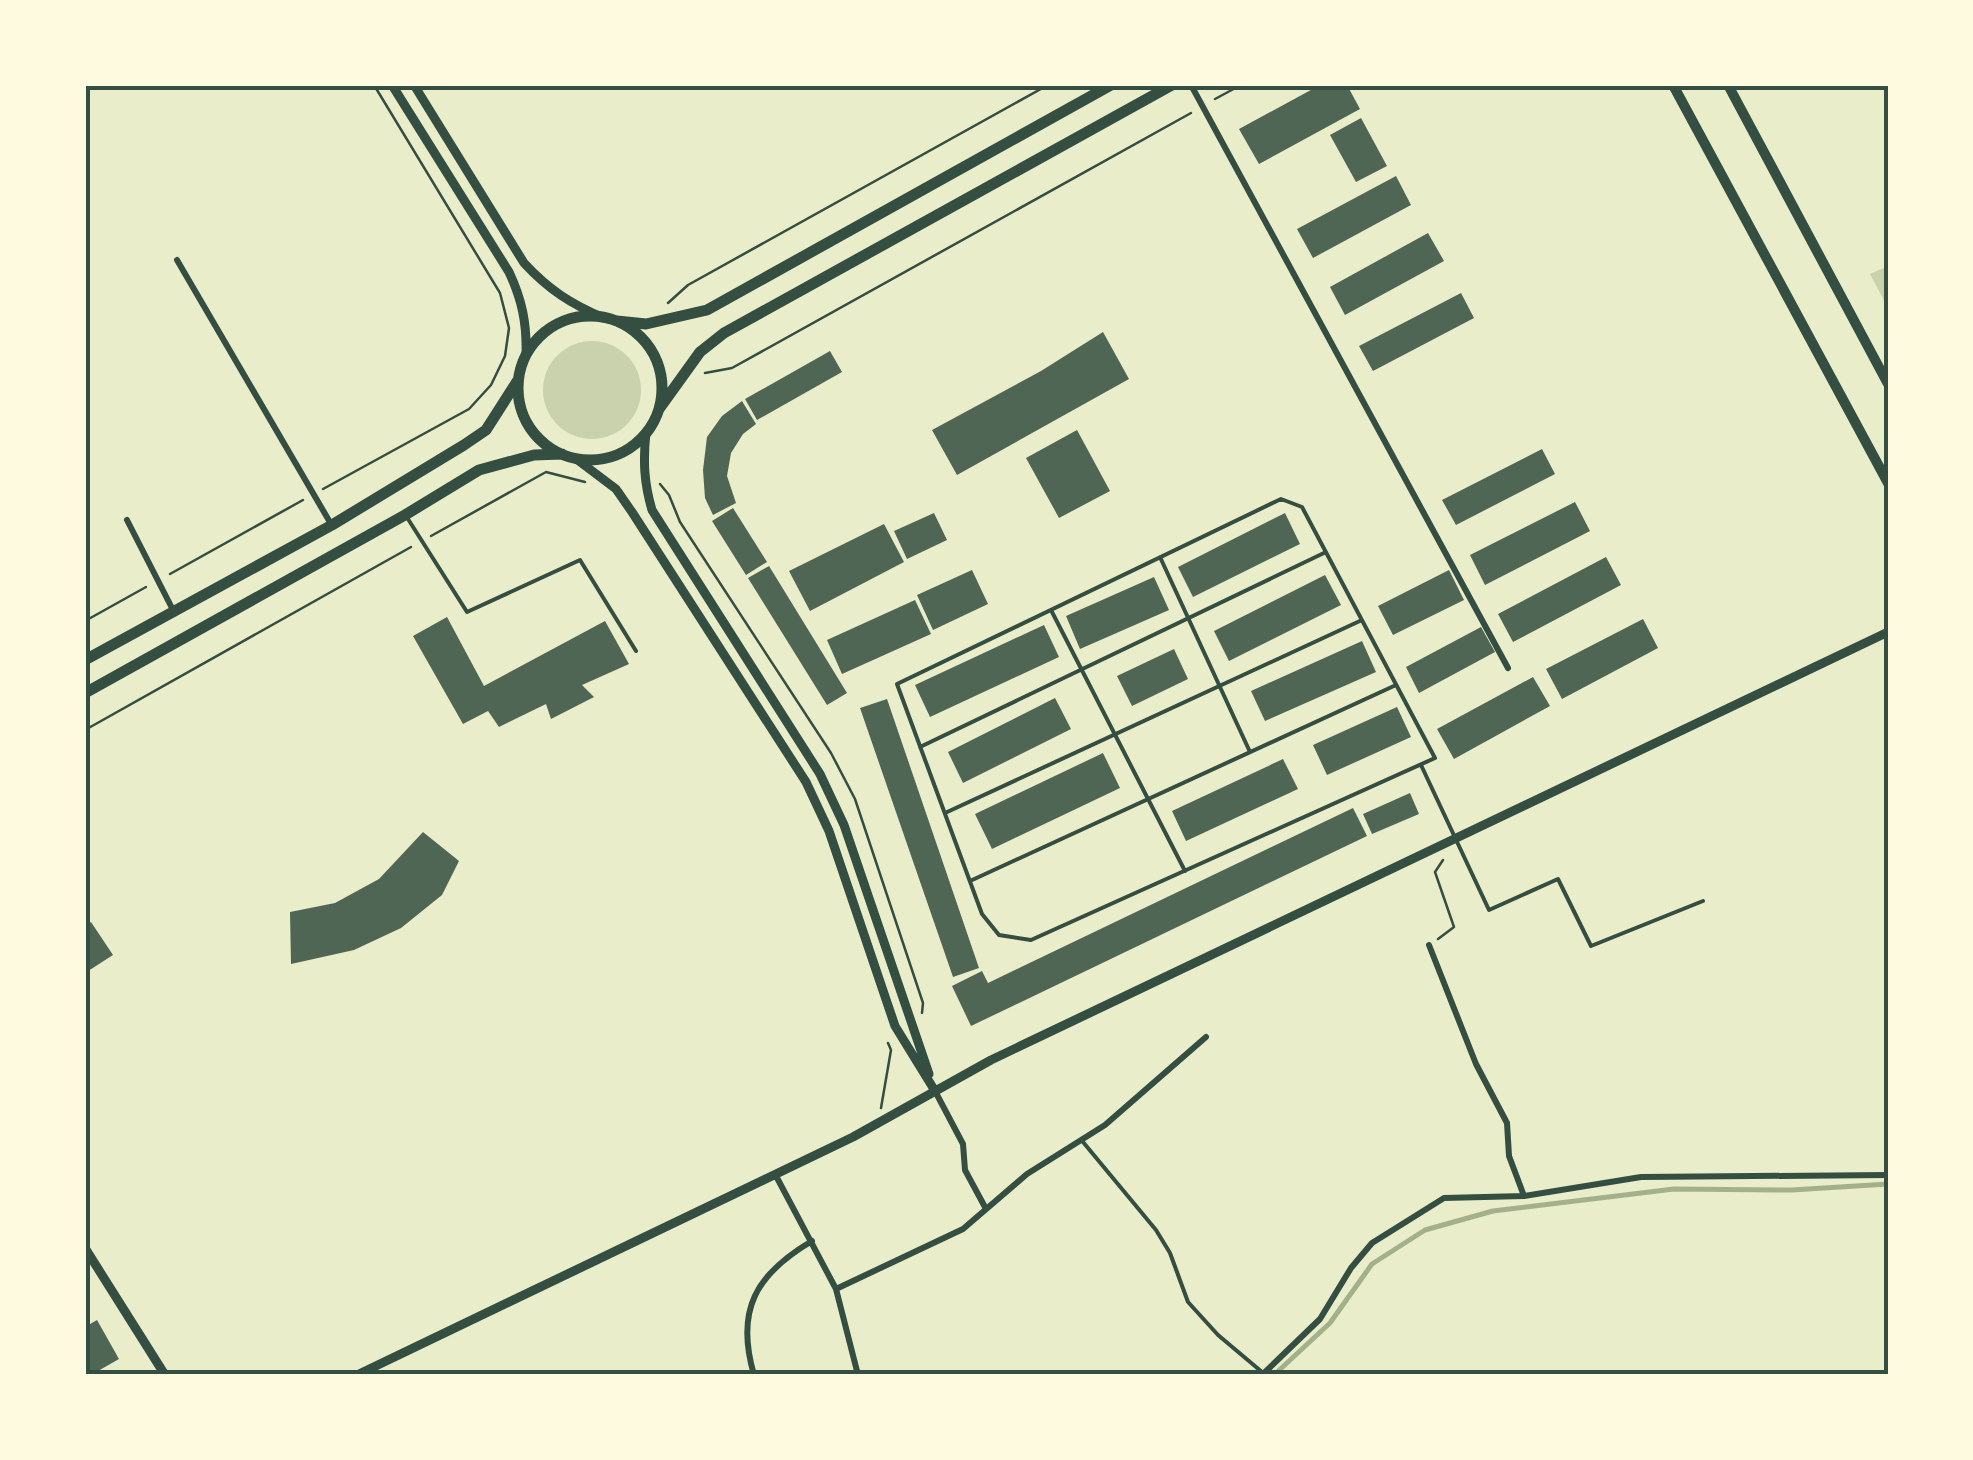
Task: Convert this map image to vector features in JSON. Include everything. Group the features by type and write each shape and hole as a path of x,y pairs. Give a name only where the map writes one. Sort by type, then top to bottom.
{"main road":[{"path":"85,660 332,526 486,430 518,380 526,354 542,334 565,320 646,324 707,310 1111,85"},
{"path":"85,693 405,516 479,470 506,460 614,455 637,442 679,378 700,352 724,334 1172,85"},
{"path":"1673,85 1888,483"},
{"path":"1728,85 1888,384"},
{"path":"611,320 640,336 655,357 662,382 659,409"},
{"path":"518,380 524,418 540,440 569,456"}],"street":[{"path":"392,85 522,300 526,354"},
{"path":"414,85 524,263 548,289 569,304 611,320"},
{"path":"1191,85 1508,668"},
{"path":"178,260 332,526"},
{"path":"646,432 642,462 652,510 820,774 844,825 935,1091"},
{"path":"569,456 616,489 806,782 829,831 895,1026 964,1144 965,1170 986,1209"},
{"path":"127,520 174,613"},
{"path":"357,1375 853,1137 991,1060 1888,632"},
{"path":"1429,945 1476,1064 1508,1122 1509,1156 1524,1196"},
{"path":"836,1289 963,1229 1027,1174 1104,1125 1206,1037"},
{"path":"774,1173 836,1289 858,1375"},
{"path":"1264,1374 1320,1318 1350,1268 1372,1243 1444,1198 1524,1196 1641,1177 1888,1175"},
{"path":"754,1375 749,1356 749,1311 759,1288 779,1260 812,1241"},
{"path":"85,1248 165,1375"}],"lane":[{"path":"1281,499 1302,507 1434,758 1031,940 999,935 982,914 897,684 1160,557 1281,499"},
{"path":"405,516 467,612 580,560 636,651"},
{"path":"920,747 1326,552"},
{"path":"1160,557 1250,752"},
{"path":"1051,610 1185,871"},
{"path":"945,813 1362,620"},
{"path":"970,882 1396,685"},
{"path":"1420,765 1489,910 1558,879 1591,946 1703,902"},
{"path":"1081,1140 1156,1230 1170,1253 1188,1302 1218,1335 1264,1374"}],"path":[{"path":"85,621 469,409 491,385 505,356 509,328 500,293 374,85"},
{"path":"646,324 688,285 1048,85"},
{"path":"679,378 732,368 1240,85"},
{"path":"85,730 546,472 590,484"},
{"path":"1429,945 1454,927 1435,872 1458,838"},
{"path":"878,1122 891,1050 885,1032"}],"green space":[{"path":"1888,266 1888,308 1870,274"},
{"path":"592,341 611,344 627,355 638,371 638,409 627,425 611,436 592,439 573,436 557,425 546,409 543,390 546,371 557,355 573,344"}],"building":[{"path":"1320,85 1347,85 1360,109 1259,164 1239,129"},
{"path":"1361,118 1387,166 1356,182 1330,135"},
{"path":"1396,176 1411,205 1313,258 1297,229"},
{"path":"1428,233 1444,261 1345,315 1330,287"},
{"path":"1461,293 1474,318 1373,371 1359,346"},
{"path":"1103,332 1129,379 957,475 932,430 1041,371"},
{"path":"830,351 842,372 757,420 745,399"},
{"path":"742,401 756,424 743,434 731,453 727,476 736,503 713,515 705,498 707,437 722,416"},
{"path":"1077,430 1110,491 1059,518 1026,458"},
{"path":"1542,449 1555,474 1456,525 1442,500"},
{"path":"1575,502 1590,531 1485,585 1470,555"},
{"path":"733,508 767,562 746,575 712,521"},
{"path":"934,513 947,540 907,559 894,531"},
{"path":"1285,513 1300,544 1193,597 1178,567"},
{"path":"884,524 904,562 810,611 789,571"},
{"path":"1606,557 1621,585 1513,642 1498,614"},
{"path":"769,566 847,693 827,705 748,578"},
{"path":"972,570 988,604 933,630 917,595"},
{"path":"1449,570 1464,600 1393,635 1378,606"},
{"path":"1325,575 1341,605 1229,661 1214,631"},
{"path":"1154,577 1169,610 1080,649 1066,616"},
{"path":"915,600 931,634 842,674 827,640"},
{"path":"447,617 484,686 605,621 629,664 582,685 594,697 551,719 546,704 499,727 488,711 463,724 413,636"},
{"path":"1643,619 1658,648 1562,699 1546,669"},
{"path":"1044,625 1059,657 930,717 915,685"},
{"path":"1481,627 1495,652 1419,693 1406,667"},
{"path":"1362,641 1376,672 1265,721 1251,691"},
{"path":"1174,649 1188,679 1132,706 1117,676"},
{"path":"1533,677 1550,706 1454,759 1437,729"},
{"path":"1055,698 1071,729 963,783 948,752"},
{"path":"887,699 979,968 953,977 860,708"},
{"path":"1397,707 1411,737 1327,775 1313,745"},
{"path":"1103,753 1120,788 992,849 975,814"},
{"path":"1283,759 1298,789 1186,841 1172,811"},
{"path":"1410,793 1419,814 1372,834 1363,814"},
{"path":"1353,808 1367,836 971,1026 952,986 982,971 988,983"},
{"path":"423,832 459,861 442,895 401,928 354,950 291,964 290,912 335,903 379,879"},
{"path":"91,922 113,955 85,973 85,926"},
{"path":"97,1320 119,1359 85,1375 85,1327"}],"waterway":[{"path":"1274,1375 1330,1323 1372,1264 1425,1230 1493,1211 1674,1189 1792,1190 1888,1184"}]}
